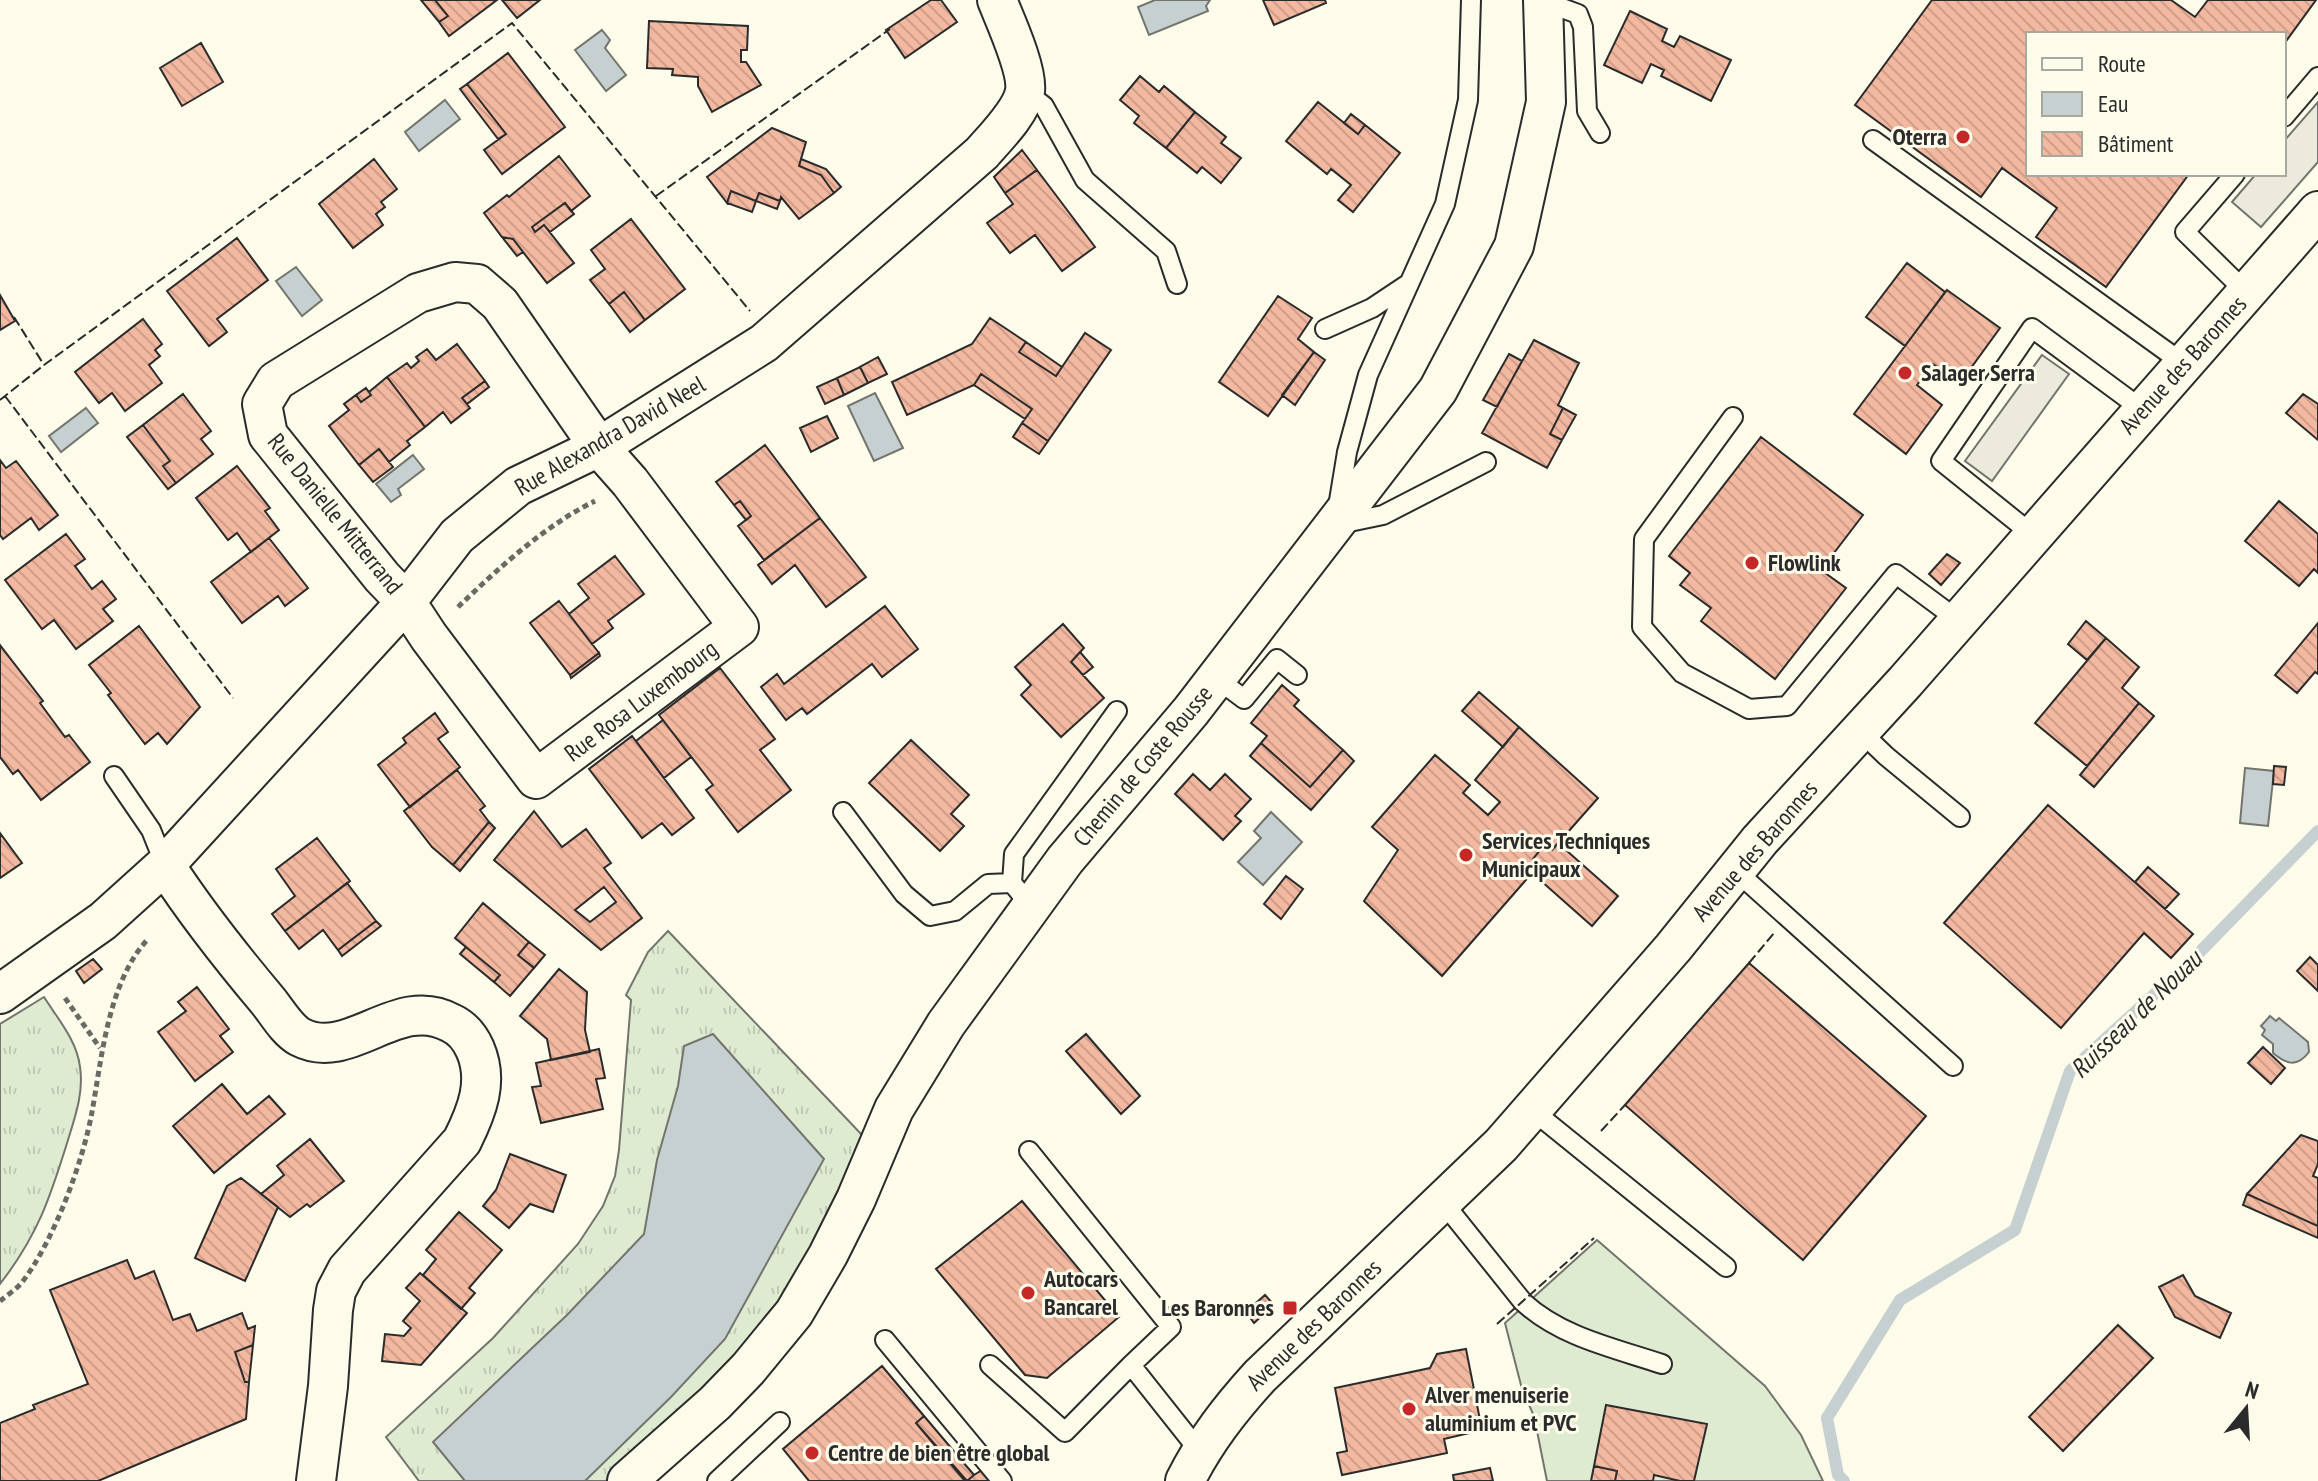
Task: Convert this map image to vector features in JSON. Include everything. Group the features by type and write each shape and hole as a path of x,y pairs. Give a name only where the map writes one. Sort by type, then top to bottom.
{"street":[{"path":"997,0 1018,54 1025,91"},
{"name":"Chemin de Coste Rousse","path":"627,1481 726,1392 794,1313 856,1199 901,1096 1021,895 1065,860 1216,678 1438,390 1514,246 1546,102 1543,0"},
{"name":"Rue Alexandra David Neel","path":"0,994 103,921 165,865 406,602 457,536 518,486 599,447 764,343 982,153 1012,117 1025,91"},
{"name":"Avenue des Baronnes","path":"1192,1466 1226,1413 1260,1376 1501,1145 1736,871 2318,211"},
{"name":"Rue Danielle Mitterrand","path":"406,602 382,577 268,435 262,404 276,381 418,293 455,282 477,284 500,304 599,447"},
{"name":"Rue Rosa Luxembourg","path":"406,602 536,779 739,627 630,482 599,447"},
{"path":"165,865 210,932 296,1035 318,1042 344,1041 393,1019 430,1015 442,1017 459,1027 472,1041 481,1063 482,1091 474,1118 462,1141 347,1270 336,1291 316,1481"}],"lane":[{"path":"1471,0 1468,100 1445,204 1368,375 1347,452 1335,525 1383,515 1486,462"},
{"path":"1543,0 1578,14 1583,27 1587,111 1600,133"},
{"path":"2286,115 2318,77"},
{"path":"1025,91 1044,106 1085,180 1166,251 1177,284"},
{"path":"1873,140 2184,364"},
{"path":"2233,176 2185,232 2247,293"},
{"path":"1325,329 1372,308 1410,282"},
{"path":"2033,535 1941,461 2032,328 2143,410"},
{"path":"1733,417 1644,539 1642,627 1682,673 1749,709 1787,706 1896,574 1958,620"},
{"path":"1216,678 1244,699 1277,659 1297,675"},
{"path":"843,812 904,894 930,916 955,911 988,884 1021,895 1014,854 1117,711"},
{"path":"1860,731 1960,817"},
{"path":"114,776 151,830 165,865"},
{"path":"1736,871 1953,1066"},
{"path":"1532,1110 1726,1267"},
{"path":"990,1365 1065,1432 1171,1327 1029,1151"},
{"path":"1442,1201 1523,1302 1537,1314 1582,1338 1662,1364"},
{"path":"885,1340 1002,1481"},
{"path":"1131,1365 1192,1466"},
{"path":"717,1481 780,1422"}],"path":[{"path":"452,613 512,558 577,510 602,498"},
{"path":"0,1301 22,1283 48,1238 73,1177 92,1114 101,1049 119,987 144,943 155,932"},
{"path":"41,964 101,1049"}],"green space":[{"path":"668,931 863,1136 823,1233 796,1279 721,1378 630,1453 606,1481 419,1481 386,1437 493,1338 578,1244 603,1206 615,1176 619,1150 631,1000 626,995 648,952"},
{"path":"44,997 75,1048 81,1076 80,1095 42,1215 0,1284 0,1024"},
{"path":"1597,1240 1765,1386 1801,1435 1823,1481 1547,1481 1534,1416 1522,1389 1505,1323"}],"shaded area":[{"path":"2318,102 2318,162 2261,227 2232,202 2254,176 2286,176 2286,139"},
{"path":"2042,355 2069,374 1992,481 1965,461"}],"water":[{"path":"1155,0 1210,0 1206,6 1208,11 1149,35 1138,7"},
{"path":"602,30 610,40 605,48 626,75 606,91 575,50"},
{"path":"445,100 460,119 419,151 405,132"},
{"path":"296,267 322,300 302,316 276,281"},
{"path":"875,393 903,448 874,461 848,406"},
{"path":"86,408 98,423 61,452 49,436"},
{"path":"413,455 424,469 398,489 401,495 391,502 376,484"},
{"path":"2245,768 2274,771 2268,826 2240,823"},
{"path":"1271,812 1302,842 1263,885 1238,862 1261,838 1254,831"},
{"path":"2270,1016 2276,1021 2279,1018 2308,1042 2309,1052 2305,1057 2291,1063 2273,1053 2273,1044 2262,1035 2265,1030 2261,1026"},
{"path":"713,1034 824,1159 725,1339 585,1481 465,1481 433,1442 567,1315 644,1234 657,1160 678,1086 684,1046"}],"building":[{"path":"421,0 435,0 448,16 439,22"},
{"path":"435,0 497,0 449,36 439,22 448,16"},
{"path":"502,0 540,0 517,18"},
{"path":"931,0 941,0 957,22 905,58 886,30"},
{"path":"1263,0 1325,0 1326,3 1274,25"},
{"name":"Oterra","path":"1932,0 2171,0 2195,17 2208,0 2316,0 2286,41 2286,32 2026,32 2026,176 2188,176 2106,287 2036,237 2057,208 2002,168 1981,197 1855,105"},
{"path":"1630,11 1667,29 1662,41 1674,47 1680,36 1731,60 1711,101 1661,76 1664,70 1651,64 1642,83 1604,65"},
{"path":"649,21 748,26 747,50 741,50 741,62 746,62 761,85 712,112 698,86 698,77 672,75 673,69 647,68"},
{"path":"201,43 223,82 182,106 160,68"},
{"path":"508,53 565,127 502,174 484,150 506,134 467,84"},
{"path":"1140,76 1159,92 1164,86 1195,112 1166,148 1134,123 1139,116 1120,100"},
{"path":"467,84 506,134 498,139 460,89"},
{"path":"1318,102 1358,134 1365,125 1400,153 1353,212 1338,200 1351,185 1331,169 1327,174 1286,141"},
{"path":"1195,112 1226,137 1221,143 1241,158 1221,183 1202,167 1197,173 1166,148"},
{"path":"1351,114 1365,125 1358,134 1344,123"},
{"path":"772,128 806,142 799,166 821,175 834,193 799,219 781,197 780,201 759,193 756,201 731,191 727,203 707,177"},
{"path":"1022,150 1037,170 1005,193 994,177"},
{"path":"559,156 590,196 571,211 565,203 532,227 535,232 544,225 574,263 547,283 513,239 502,237 484,213"},
{"path":"374,159 397,189 381,202 385,207 376,214 383,225 353,248 319,204"},
{"path":"801,159 826,169 841,187 834,193 821,175 799,166"},
{"path":"1037,170 1095,247 1062,271 1035,235 1010,253 987,223 1013,204 1005,193"},
{"path":"731,191 756,201 752,212 727,203"},
{"path":"759,193 780,201 777,209 756,201"},
{"path":"565,203 574,214 550,232 544,225 535,232 532,227"},
{"path":"631,219 685,289 645,320 624,292 609,304 590,280 605,269 591,250"},
{"path":"502,237 513,239 523,252 517,256"},
{"path":"237,238 268,280 217,319 227,332 209,346 167,291"},
{"path":"1907,263 1945,292 1905,346 1866,317"},
{"name":"Salager Serra","path":"1947,290 2000,328 1960,383 1933,364 1917,385 1942,405 1906,454 1854,414"},
{"path":"624,292 645,320 630,332 609,304"},
{"path":"0,295 15,321 0,330"},
{"path":"1278,296 1312,318 1298,339 1314,352 1268,416 1219,382"},
{"path":"990,318 1026,342 1019,352 1056,376 1085,333 1111,350 1048,441 1022,423 1032,409 981,374 974,385 907,415 892,382 972,344"},
{"path":"143,319 162,344 155,350 160,356 149,365 162,383 125,411 112,393 99,403 75,372"},
{"path":"1534,340 1579,363 1558,405 1563,408 1550,434 1562,440 1547,468 1482,433"},
{"path":"1026,342 1062,367 1056,376 1019,352"},
{"path":"457,344 485,381 462,398 470,408 451,423 443,412 425,427 387,377 407,363 411,368 419,361 416,357 427,349 436,360"},
{"path":"1314,352 1325,360 1295,405 1282,395"},
{"path":"1509,354 1522,361 1497,407 1483,400"},
{"path":"878,357 887,374 868,383 860,367"},
{"path":"860,367 868,383 844,395 837,378"},
{"path":"981,374 1032,409 1025,419 974,385"},
{"path":"387,377 425,427 407,441 410,445 389,462 379,449 359,465 329,426 349,410 344,404 356,395 361,402"},
{"path":"837,378 844,395 825,404 817,387"},
{"path":"485,381 489,387 467,404 462,398"},
{"path":"366,388 371,395 361,402 356,395"},
{"path":"183,394 211,431 201,439 213,454 176,483 163,466 170,461 143,425"},
{"path":"2303,394 2318,404 2318,440 2286,413"},
{"path":"1563,408 1576,415 1562,440 1550,434"},
{"path":"827,416 838,438 811,452 800,428"},
{"path":"1022,423 1048,441 1039,454 1013,437"},
{"path":"143,425 170,461 163,466 176,483 168,489 127,437"},
{"name":"Flowlink","path":"1761,437 1863,515 1821,570 1846,588 1775,679 1701,621 1711,608 1680,585 1690,573 1669,556"},
{"path":"765,445 820,518 764,560 738,526 751,516 740,501 734,505 716,482"},
{"path":"379,449 393,467 373,482 359,465"},
{"path":"0,460 6,468 16,461 58,515 39,530 31,518 3,539 0,535"},
{"path":"237,466 270,508 265,511 279,530 251,552 237,533 228,540 196,498"},
{"path":"740,501 751,516 746,520 734,505"},
{"path":"2279,501 2318,534 2318,573 2314,569 2299,586 2245,541"},
{"path":"820,518 866,577 826,607 795,565 772,584 758,565"},
{"path":"66,534 85,559 75,566 92,589 102,581 116,599 103,609 113,621 76,649 54,620 42,629 5,580"},
{"path":"269,538 308,588 285,606 278,596 242,623 211,582"},
{"path":"1947,554 1960,563 1941,585 1929,574"},
{"path":"615,556 644,594 608,621 613,628 592,644 569,614 589,598 578,584"},
{"path":"559,601 599,653 570,675 530,623"},
{"path":"885,606 918,649 882,677 872,664 807,714 802,708 786,720 761,687 777,674 784,684"},
{"path":"2086,621 2106,638 2087,660 2068,644"},
{"path":"2318,623 2318,674 2315,672 2297,693 2275,675"},
{"path":"1063,624 1084,648 1071,662 1104,698 1061,737 1021,695 1031,685 1015,667"},
{"path":"139,626 200,707 167,744 158,733 145,744 89,665"},
{"path":"2106,638 2139,667 2122,688 2139,703 2087,766 2035,723"},
{"path":"0,645 43,701 40,703 65,737 69,735 90,762 41,800 18,770 13,774 0,757"},
{"path":"1080,652 1093,667 1083,675 1071,662"},
{"path":"599,653 600,656 571,678 570,675"},
{"path":"720,668 775,739 760,750 791,790 738,832 706,790 713,785 659,715"},
{"path":"1282,685 1299,700 1294,706 1343,750 1310,787 1261,743 1267,736 1251,723"},
{"path":"1479,692 1519,727 1503,747 1462,711"},
{"path":"2139,703 2154,716 2094,787 2080,775"},
{"path":"435,713 448,732 438,739 460,767 410,807 378,765 406,743 403,738"},
{"path":"663,720 691,757 664,778 636,741"},
{"name":"Services Techniques Municipaux","path":"1519,727 1598,798 1552,850 1545,844 1533,859 1539,865 1442,976 1364,901 1398,850 1372,827 1435,755 1470,785 1463,793 1488,815 1500,802 1475,780"},
{"path":"632,736 694,818 672,835 662,823 642,838 589,769"},
{"path":"911,740 969,795 951,814 964,826 940,851 869,783"},
{"path":"1261,743 1310,787 1343,750 1354,761 1311,810 1250,756"},
{"path":"2274,766 2286,767 2284,785 2273,784"},
{"path":"457,770 485,806 480,810 489,822 453,865 432,847 404,811"},
{"path":"1193,774 1210,790 1225,774 1251,799 1235,816 1241,821 1223,840 1175,794"},
{"path":"2048,805 2193,934 2171,958 2144,933 2061,1028 1944,923"},
{"path":"534,811 562,847 586,829 611,863 604,868 642,918 601,950 494,860","holes":["604,887 616,902 590,922 575,910"]},
{"path":"489,822 495,828 460,871 453,865"},
{"path":"0,833 22,863 0,878"},
{"path":"317,838 350,881 285,931 272,914 295,896 276,869"},
{"path":"1558,843 1618,896 1592,926 1532,873 1539,865 1533,859 1545,844 1552,850"},
{"path":"2148,867 2179,894 2165,909 2135,882"},
{"path":"1286,876 1303,889 1281,919 1264,904"},
{"path":"347,883 376,921 338,950 323,930 299,949 285,931"},
{"path":"483,903 529,942 518,955 534,968 510,996 494,982 500,975 455,938"},
{"path":"376,921 381,926 342,956 338,950"},
{"path":"529,942 545,955 534,968 518,955"},
{"path":"466,947 500,975 494,982 460,954"},
{"path":"2310,957 2318,965 2318,991 2297,971"},
{"path":"93,959 102,969 84,983 76,971"},
{"path":"1749,963 1926,1116 1803,1260 1625,1105"},
{"path":"559,969 587,992 585,1030 590,1052 551,1060 547,1039 520,1016"},
{"path":"197,987 229,1029 220,1036 233,1052 195,1081 158,1032 186,1011 178,1002"},
{"path":"1086,1034 1140,1096 1121,1114 1066,1051"},
{"path":"2263,1047 2285,1068 2271,1084 2248,1063"},
{"path":"599,1049 605,1078 596,1079 603,1109 541,1123 532,1087 541,1086 536,1063"},
{"path":"222,1084 247,1114 269,1096 285,1114 214,1173 173,1126"},
{"path":"2301,1135 2318,1141 2318,1164 2313,1176 2318,1178 2318,1226 2247,1194"},
{"path":"310,1139 344,1181 310,1207 307,1204 290,1217 261,1194 284,1175 277,1166"},
{"path":"510,1154 566,1175 553,1212 530,1204 509,1228 483,1206 496,1190"},
{"path":"241,1178 278,1207 245,1281 195,1258 227,1186"},
{"path":"2247,1194 2318,1226 2318,1238 2243,1205"},
{"name":"Autocars Bancarel","path":"1022,1201 1119,1317 1047,1378 1025,1375 936,1269"},
{"path":"459,1212 502,1250 469,1288 475,1293 461,1309 423,1275 436,1259 426,1250"},
{"path":"127,1260 135,1279 154,1271 173,1320 190,1314 197,1331 242,1313 248,1329 255,1326 253,1345 235,1352 245,1382 249,1382 246,1419 98,1481 0,1481 0,1423 35,1409 33,1405 88,1384 50,1290"},
{"path":"420,1273 467,1313 421,1365 382,1361 385,1334 404,1336 411,1328 403,1321 420,1301 406,1288"},
{"path":"2183,1275 2195,1296 2231,1313 2220,1338 2175,1317 2159,1287"},
{"path":"1265,1295 1274,1305 1254,1323 1246,1312"},
{"path":"2118,1325 2153,1358 2063,1451 2029,1417"},
{"path":"253,1345 249,1382 245,1382 235,1352"},
{"name":"Alver menuiserie aluminium et PVC","path":"1466,1349 1482,1430 1444,1439 1447,1453 1342,1475 1337,1453 1347,1451 1335,1388 1430,1368 1437,1354"},
{"path":"882,1366 924,1416 916,1423 965,1481 809,1481 783,1449"},
{"path":"1606,1405 1707,1424 1694,1481 1654,1475 1653,1481 1615,1481 1617,1471 1594,1466"},
{"path":"924,1416 974,1475 967,1481 916,1423"},
{"path":"1594,1466 1617,1471 1615,1481 1591,1481"},
{"path":"1490,1468 1493,1481 1454,1481 1453,1475"},
{"path":"982,1470 991,1481 967,1481 974,1475"}],"waterway":[{"name":"Ruisseau de Nouau","path":"1844,1481 1838,1475 1827,1418 1900,1300 2015,1230 2070,1071 2190,962 2318,831"}],"fence":[{"path":"0,400 512,23 750,311"},
{"path":"656,196 890,29"},
{"path":"14,317 44,365"},
{"path":"5,396 233,698"},
{"path":"1749,963 1774,933"},
{"path":"1601,1131 1625,1105"},
{"path":"1497,1324 1594,1238"}],"place":[{"name":"Oterra","path":"1963,137"},
{"name":"Salager Serra","path":"1905,373"},
{"name":"Flowlink","path":"1752,563"},
{"name":"Services Techniques Municipaux","path":"1466,855"},
{"name":"Autocars Bancarel","path":"1028,1293"},
{"name":"Les Baronnes","path":"1290,1308"},
{"name":"Alver menuiserie aluminium et PVC","path":"1409,1409"},
{"name":"Centre de bien être global","path":"812,1453"}]}
